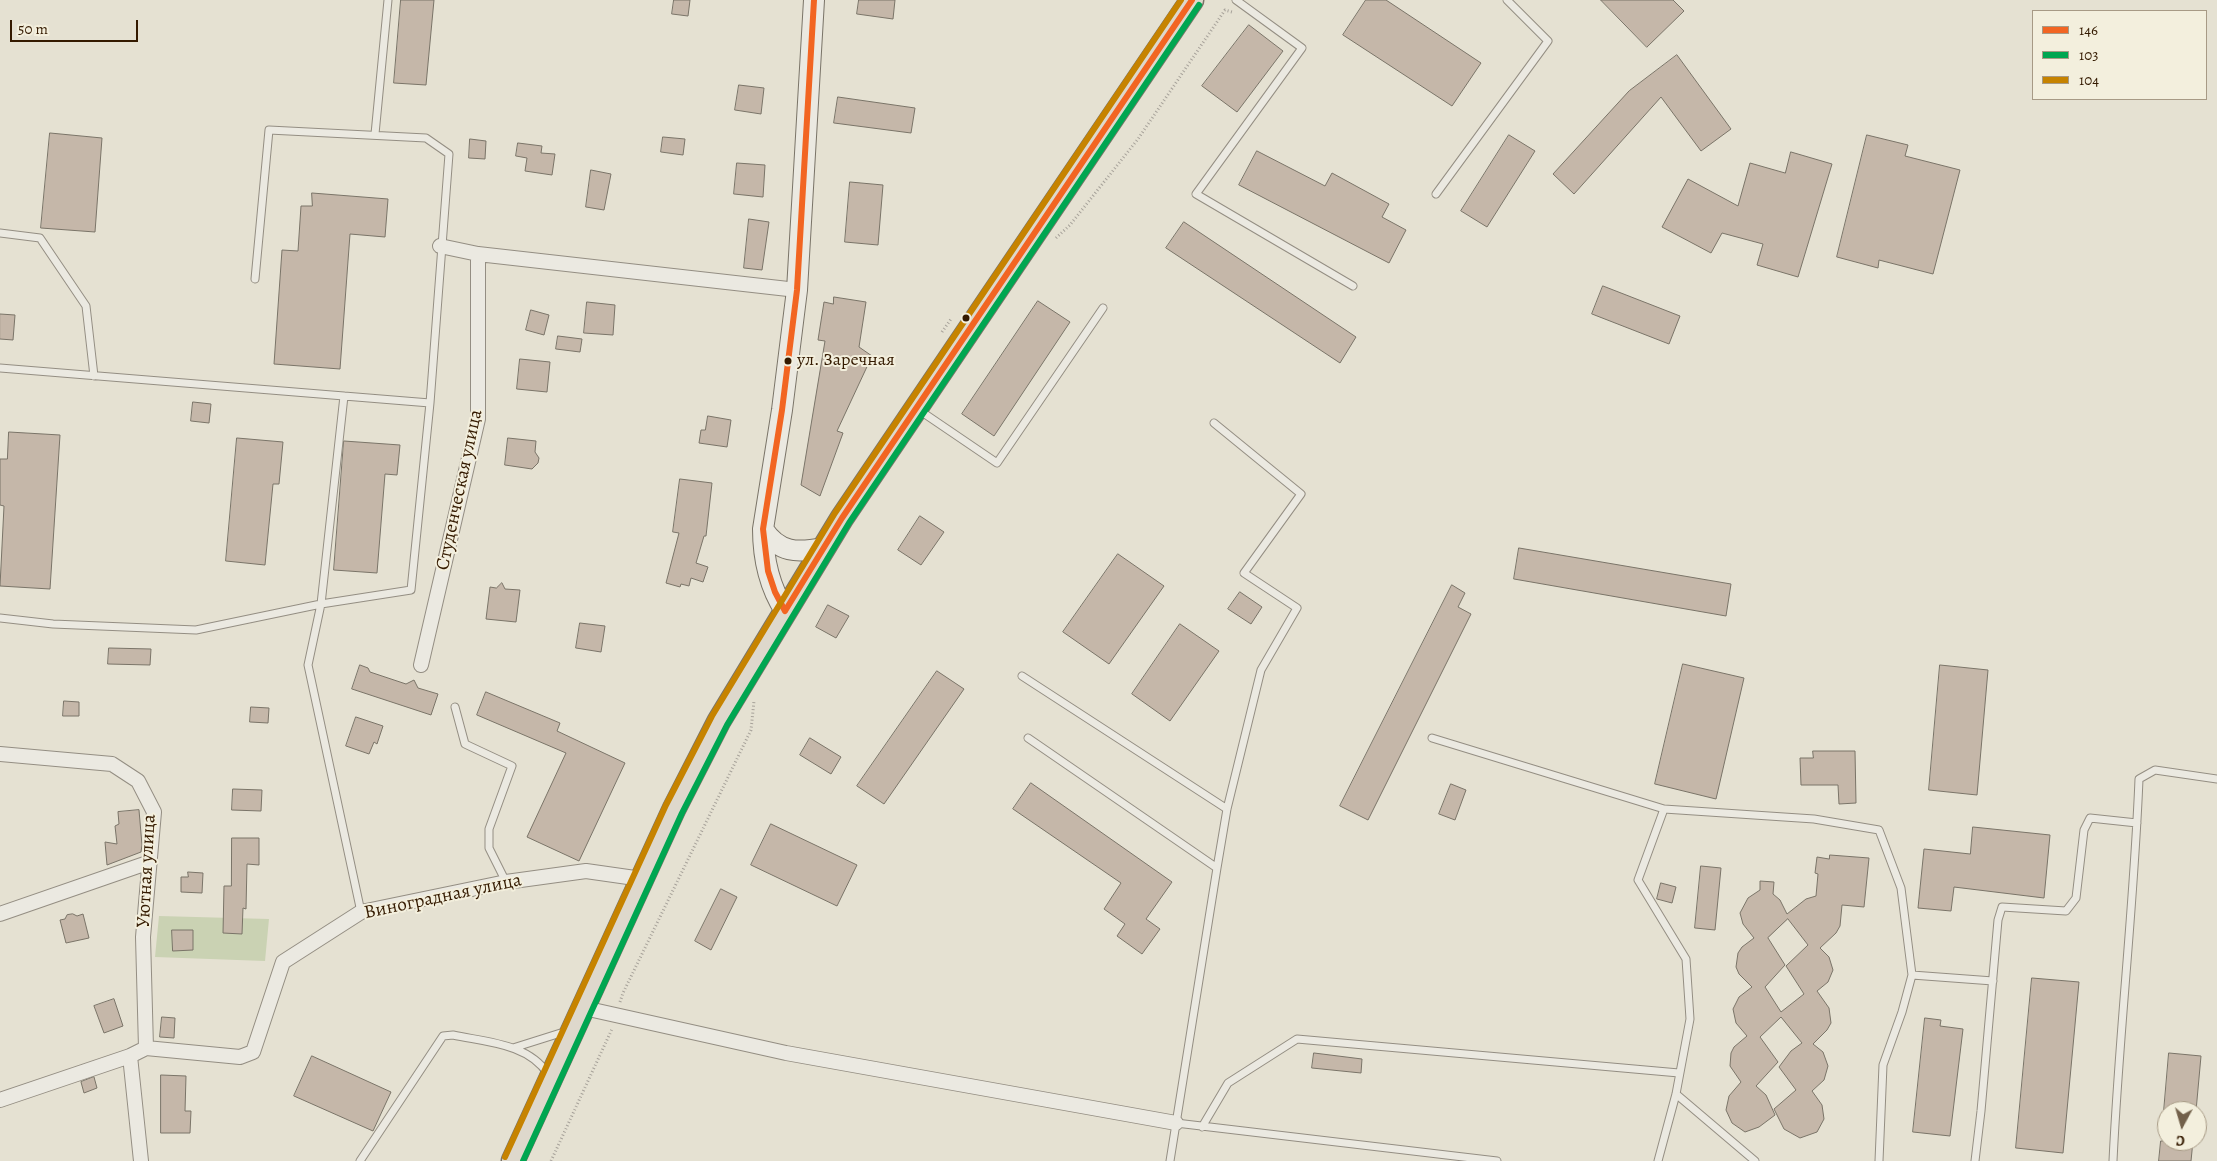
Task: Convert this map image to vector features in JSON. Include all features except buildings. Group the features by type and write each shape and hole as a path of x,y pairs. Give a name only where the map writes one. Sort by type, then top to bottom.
{"main road":[{"path":"785,611 776,597 767,570 763,547 763,529 782,410 797,290 814,0"},
{"path":"513,1161 674,809 719,721 823,548 1192,0"},
{"path":"763,529 770,540 792,550 804,552 823,548"}],"street":[{"path":"440,246 478,254 797,290"},
{"name":"Студенческая улица","path":"421,665 478,419 478,254"},
{"name":"Уютная улица","path":"0,754 112,764 138,781 154,812 143,937 146,1048"},
{"path":"0,914 150,862"},
{"name":"Виноградная улица","path":"146,1048 240,1057 253,1052 282,962 361,912 506,882 586,871 642,879"},
{"path":"584,1008 786,1053 1176,1123"},
{"path":"0,1100 130,1056 146,1048"},
{"path":"130,1056 141,1161"}],"lane":[{"path":"375,134 388,0"},
{"path":"1236,0 1302,48 1196,194 1353,286"},
{"path":"1436,194 1548,41 1507,0"},
{"path":"0,618 53,624 196,630 321,604 411,590 430,403 440,246 449,154 426,138 268,130 255,279"},
{"path":"0,233 40,238 86,306 94,376"},
{"path":"916,408 997,463 1103,308"},
{"path":"0,368 430,403"},
{"path":"344,396 321,604 308,665 361,912"},
{"path":"1170,1161 1227,809 1261,670 1297,608 1244,573 1301,494 1214,423"},
{"path":"1022,676 1227,809"},
{"path":"455,707 465,744 512,766 489,829 489,848 506,882"},
{"path":"1028,738 1217,868"},
{"path":"1432,738 1664,809 1814,819 1879,830 1901,888 1912,975 1902,1012 1883,1066 1879,1161"},
{"path":"2113,1161 2116,1085 2136,868 2139,779 2155,770 2217,779"},
{"path":"1658,1161 1676,1094 1690,1019 1686,959 1638,880 1664,809"},
{"path":"1974,1161 1998,920 2002,907 2066,911 2076,898 2084,830 2090,818 2137,823"},
{"path":"1912,975 1993,981"},
{"path":"513,1048 574,1029"},
{"path":"360,1161 443,1036 453,1035 513,1048 530,1056 543,1066 550,1078"},
{"path":"1202,1127 1228,1083 1297,1039 1679,1073"},
{"path":"1676,1094 1755,1161"},
{"path":"1176,1123 1497,1161"}],"path":[{"path":"551,1161 615,1024 623,993 751,730 755,694"}],"green space":[{"path":"159,916 269,919 265,961 155,957"}],"transit line":[{"name":"146","path":"785,611 775,592 768,571 763,529 782,410 797,290 814,0"},
{"name":"104","path":"505,1157 666,805 712,716 835,513 1181,0"},
{"name":"146","path":"785,611 842,518 1192,0"},
{"name":"103","path":"523,1161 682,813 727,725 849,523 1199,5"}],"place":[{"name":"ул. Заречная","path":"788,361"}]}
